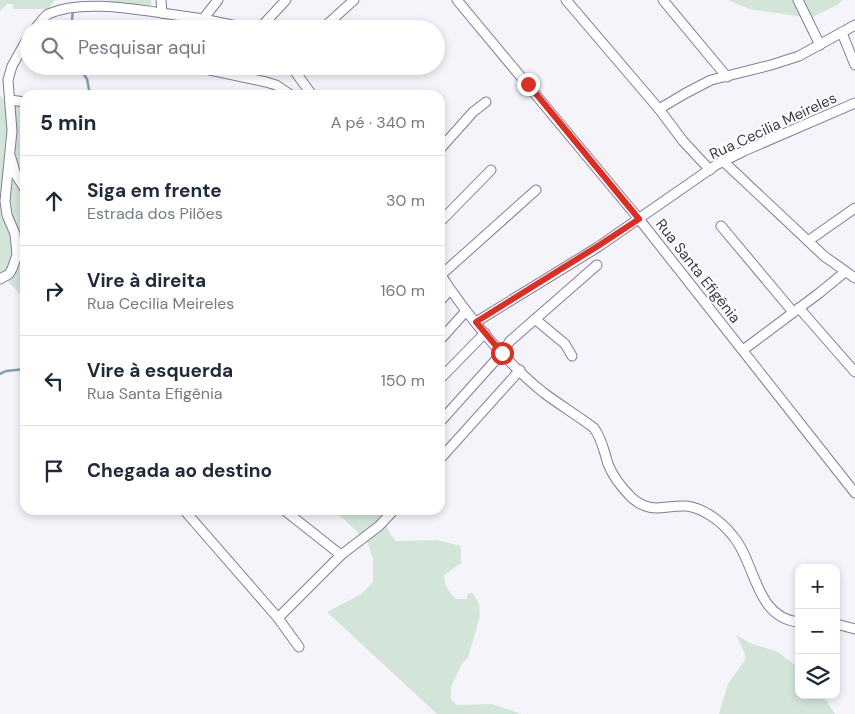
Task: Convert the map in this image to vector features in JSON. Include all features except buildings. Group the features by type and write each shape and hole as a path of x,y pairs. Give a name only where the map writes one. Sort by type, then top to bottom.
{"street":[{"path":"161,0 162,14"},
{"path":"202,19 218,0"},
{"path":"267,20 286,0"},
{"path":"332,20 354,0"},
{"name":"Rua Santa Efigênia","path":"457,0 639,219 855,493"},
{"path":"566,0 659,109 683,141 710,170"},
{"path":"663,0 727,77"},
{"path":"798,0 820,44"},
{"path":"43,20 48,14 69,5 91,2 207,20"},
{"path":"659,109 711,80 799,56 855,25"},
{"path":"842,33 855,65"},
{"path":"0,280 12,270 17,255 15,234 7,215 5,201 12,131 8,80 20,54"},
{"path":"233,75 266,82 284,90"},
{"path":"298,75 308,90"},
{"path":"10,100 20,101"},
{"path":"445,143 473,112 486,102"},
{"name":"Rua Cecilia Meireles","path":"476,322 598,246 723,161 855,103"},
{"path":"10,156 20,181"},
{"path":"723,161 808,241 855,278"},
{"path":"445,217 491,170"},
{"path":"445,271 536,190"},
{"path":"808,241 855,208"},
{"path":"721,226 796,310 855,372"},
{"path":"445,416 502,353 510,341 597,265"},
{"path":"743,350 845,272"},
{"path":"445,282 466,311 502,353 544,392 594,428 599,436 612,474 632,498 650,508 662,509 687,506 703,510 722,525 741,546 768,605 781,618 795,621"},
{"path":"445,296 450,290"},
{"path":"445,334 466,311"},
{"path":"535,319 565,344 572,356"},
{"path":"445,374 484,333"},
{"path":"445,453 520,370"},
{"path":"188,515 278,618 298,647"},
{"path":"290,515 341,555"},
{"path":"278,618 341,555 379,526 389,515"},
{"path":"840,625 855,629"}],"green space":[{"path":"0,0 55,0 48,9 13,9 13,4 7,4 0,11"},
{"path":"105,0 151,0 152,8"},
{"path":"728,0 842,0 839,4 811,18 749,9"},
{"path":"0,95 8,104 20,107 20,294 0,272"},
{"path":"339,515 385,515 387,527 396,541 437,540 461,546 461,563 444,575 445,582 449,591 456,599 467,599 468,593 473,593 479,604 480,616 468,658 462,664 451,687 451,699 457,705 492,704 522,714 437,714 327,612 361,594 373,582 373,559 367,541"},
{"path":"736,635 750,643 778,652 795,665 795,699 825,699 835,714 719,714 728,684 745,660 745,654"}],"waterway":[{"path":"72,20 73,10"},
{"path":"84,75 89,90"},
{"path":"0,374 6,371 20,370"}],"route":[{"path":"502,353 476,322 639,219 528,84"}]}
